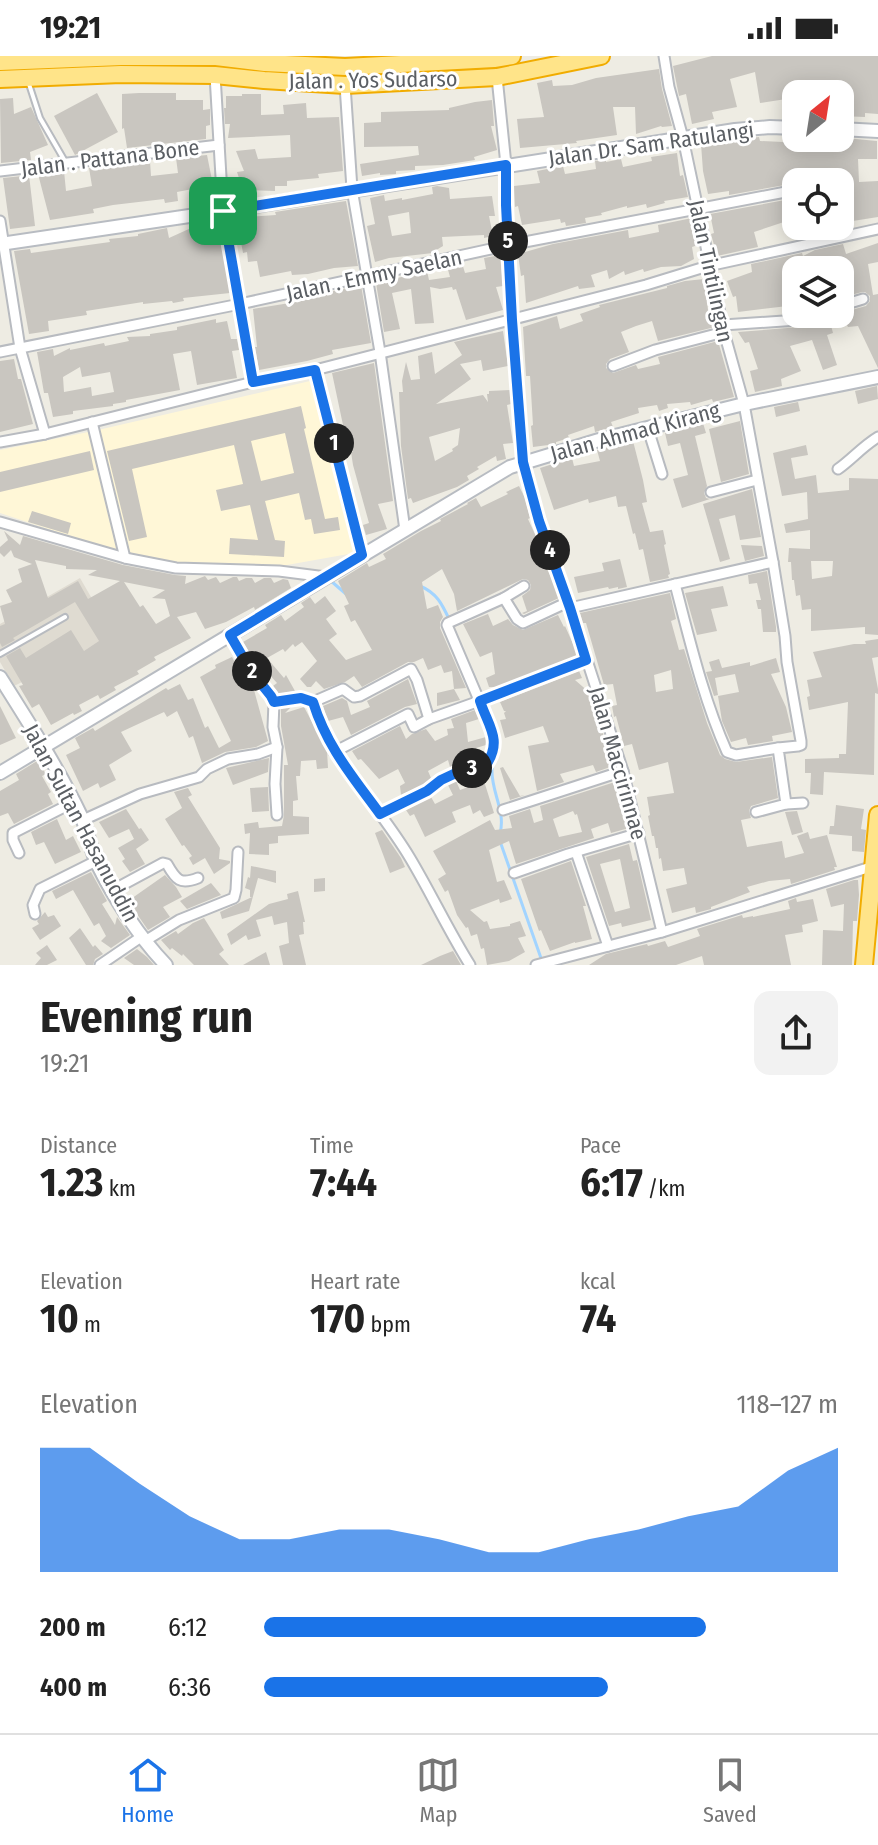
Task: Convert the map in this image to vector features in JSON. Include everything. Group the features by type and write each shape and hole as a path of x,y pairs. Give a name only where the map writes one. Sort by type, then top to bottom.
{"highway":[{"name":"Jalan . Yos Sudarso","path":"0,62 200,57 345,67 377,61 512,56"},
{"name":"Jalan . Yos Sudarso","path":"0,79 121,74 215,75 345,85 497,77 601,56"},
{"path":"864,965 878,815"}],"main road":[{"name":"Jalan Dr. Sam Ratulangi","path":"2,243 683,138 782,127"},
{"path":"854,130 878,131"},
{"name":"Jalan Ahmad Kirang","path":"0,773 498,473 523,462 744,404 878,377"},
{"name":"Jalan Sultan Hasanuddin","path":"0,677 74,802 96,861 143,939 166,965"}],"street":[{"name":"Jalan Tintilingan","path":"664,56 708,266 744,404 773,562 801,741 798,746 778,748"},
{"path":"215,75 223,211 253,382"},
{"name":"Jalan Maccirinnae","path":"497,77 506,165 512,320 523,462 539,521 623,771 662,932"},
{"path":"345,85 352,189 380,352 405,530"},
{"name":"Jalan . Pattana Bone","path":"0,171 219,145"},
{"name":"Jalan . Emmy Saelan","path":"0,352 509,245 782,193"},
{"path":"0,221 20,348 45,434"},
{"path":"0,442 315,370 646,285 708,266 878,229"},
{"path":"854,302 863,299"},
{"path":"613,366 723,329 782,322"},
{"path":"315,370 362,555"},
{"path":"92,422 125,558"},
{"path":"648,429 662,474"},
{"path":"838,469 878,437"},
{"path":"711,492 757,480"},
{"path":"0,522 125,558 176,568 279,571 326,578"},
{"path":"504,598 523,623 569,605 773,562"},
{"path":"675,584 701,682 727,752 736,755 778,748 786,804"},
{"path":"380,814 458,772 486,765 494,743 484,700 447,624 524,586"},
{"path":"230,635 274,702 277,815"},
{"path":"334,752 408,714 414,727 586,660"},
{"path":"274,702 301,698 313,702 343,689 354,697 360,696 411,669 429,719"},
{"path":"313,702 320,725 334,752 410,858 470,965"},
{"path":"83,820 140,794 199,777 207,769 228,759 277,747"},
{"path":"503,810 623,771"},
{"path":"19,853 13,833 74,802"},
{"path":"756,812 803,803"},
{"path":"514,873 639,833"},
{"path":"100,965 179,920 234,898 238,852"},
{"path":"576,852 608,946"},
{"path":"35,914 33,905 40,889 96,861"},
{"path":"113,890 163,863 182,881 198,878"},
{"path":"542,964 662,932 875,866"}],"lane":[{"path":"27,78 40,118 67,163"},
{"path":"0,654 65,617"}],"shaded area":[{"path":"310,381 354,553 287,565 173,563 127,555 0,513 0,450"},
{"path":"80,578 117,642 73,657 14,686 0,662 0,624"}],"building":[{"path":"712,56 878,56 878,114 854,117 854,80 782,80 782,100 760,103 755,72 730,79 737,107 712,112 714,119 692,124 686,94 679,96 673,66"},
{"path":"659,69 672,126 636,134 635,107 613,107 617,135 577,143 520,148 517,119 544,117 537,83 552,80 553,86 572,85 596,78"},
{"path":"97,93 118,132 75,155 54,116"},
{"path":"176,93 176,100 203,100 203,110 210,109 206,139 127,148 122,129 122,94"},
{"path":"261,94 261,115 284,114 283,105 306,103 307,118 339,117 343,171 318,174 319,178 287,181 287,186 275,186 275,191 243,190 237,172 244,171 236,151 255,149 258,159 291,157 290,135 228,138 230,124 225,124 226,96"},
{"path":"13,98 14,114 31,107 48,145 30,152 31,160 1,163 0,99"},
{"path":"492,100 494,126 491,126 497,150 474,157 475,160 415,166 415,170 396,171 396,174 362,176 360,164 419,155 418,146 364,147 364,123 381,122 381,112 449,110"},
{"path":"759,137 760,141 782,142 782,152 854,152 854,139 877,141 877,159 858,159 859,182 878,181 878,217 854,221 854,168 782,168 782,186 729,195 729,191 708,194 701,144"},
{"path":"677,153 680,176 683,175 688,197 647,208 646,204 627,206 585,218 586,223 566,226 560,219 522,225 518,206 515,207 514,186 540,183 537,171 563,166 565,174 596,169 595,161 621,159 623,167 652,161 651,157"},
{"path":"207,155 213,185 177,192 178,201 165,203 164,199 113,205 93,209 94,213 50,220 38,174 64,171 66,191 92,186 89,168 150,161 151,176 178,173 176,158"},
{"path":"29,175 35,226 10,229 3,178"},
{"path":"432,187 449,188 450,199 492,196 495,216 489,216 493,236 442,237 443,246 433,253 375,262 367,226 375,224 370,198 384,195 385,201 402,200 433,194","holes":["409,212 411,233 392,236 388,216"]},
{"path":"346,201 358,266 308,274 292,275 291,271 260,277 257,261 248,262 241,242 246,242 244,217 276,215 275,212"},
{"path":"782,201 782,223 754,232 758,247 717,256 710,214"},
{"path":"692,218 698,245 692,247 694,259 681,266 644,272 643,269 625,275 624,271 609,279 607,270 591,275 595,287 579,289 578,286 526,303 524,275 521,276 518,254 628,230 629,238 659,232 658,225"},
{"path":"218,225 230,293 183,298 184,301 173,303 143,302 86,311 87,315 48,321 49,331 29,334 14,251 30,249 31,253 110,242 109,239 138,236 167,228 169,238 191,228"},
{"path":"878,243 878,262 868,264 873,295 878,294 878,368 858,326 854,326 854,309 866,306 870,296 865,292 854,294 854,256 803,256 843,244 846,254"},
{"path":"500,255 503,286 496,287 503,310 466,320 456,289 430,287 434,323 415,324 411,289 392,293 400,329 384,332 376,283 427,271 429,280 450,277 447,266 462,263 465,273 486,269 484,258"},
{"path":"782,257 782,307 738,312 736,296 733,297 727,281 752,272 751,264"},
{"path":"704,279 708,310 715,327 658,341 652,321 636,326 621,332 629,352 610,359 606,368 613,373 636,365 638,369 660,364 658,357 718,341 734,397 691,405 690,402 667,404 668,408 659,411 657,405 638,408 639,413 611,422 613,427 595,432 594,426 568,435 569,438 556,444 533,447 530,376 526,376 523,327 557,316 560,329 583,321 580,314 599,305 685,281"},
{"path":"361,285 371,343 332,350 333,354 307,361 259,370 253,309 296,302"},
{"path":"216,319 216,323 227,321 231,339 237,339 239,350 232,351 237,378 197,385 191,351 173,354 180,390 53,417 48,393 44,393 37,352 53,349 54,356 70,348 104,343 105,346 129,341 127,337 150,336 177,330 177,327","holes":["80,367 82,377 110,372 114,392 92,396 91,387 64,392 63,377"]},
{"path":"832,328 833,333 827,335 837,365 823,370 812,340 790,346 801,371 781,379 782,386 755,392 750,371 758,369 749,342 745,343 738,332"},
{"path":"503,331 508,366 483,371 481,360 460,364 471,379 436,404 483,395 488,402 489,391 510,390 511,404 507,405 513,443 503,444 506,459 497,461 496,456 477,467 479,469 467,476 469,480 457,487 413,503 411,498 408,499 401,446 399,392 403,392 406,362 411,380 420,379 418,356 432,352 435,374 462,355 454,342","holes":["460,428 458,445 435,461 429,437"]},
{"path":"14,359 33,424 0,432 0,361"},
{"path":"374,363 393,501 378,504 387,529 366,535 363,525 369,523 332,373"},
{"path":"877,386 878,399 858,404 855,391"},
{"path":"798,402 800,411 776,417 774,407"},
{"path":"301,406 325,519 338,517 340,530 314,534 311,519 305,520 299,493 265,501 275,540 285,541 284,557 229,554 230,538 258,540 250,505 221,511 216,490 243,484 234,445 132,469 147,537 129,541 107,451","holes":["285,433 294,473 261,481 251,441"]},
{"path":"740,421 749,474 721,482 709,429"},
{"path":"703,423 706,433 695,436 707,486 704,493 710,499 682,508 673,479 688,475 680,443 668,446 665,433"},
{"path":"633,441 643,480 647,502 642,503 650,532 663,530 670,574 669,578 650,582 643,549 639,550 626,506 618,507 616,496 589,503 588,499 554,510 540,468 572,458 574,466 600,461 597,450"},
{"path":"806,445 808,455 791,458 795,479 816,475 818,493 849,490 849,478 878,479 878,635 865,634 865,627 811,631 811,609 802,610 800,595 796,596 792,580 791,562 788,562 789,548 810,549 810,530 786,533 784,524 808,519 807,492 782,496 773,453","holes":["811,561 833,561 832,576 812,579"]},
{"path":"90,451 94,470 0,492 0,472"},
{"path":"519,486 525,498 528,519 539,543 535,545 559,598 524,614 522,613 527,611 522,596 531,585 523,579 457,611 454,594 442,569 422,582 427,609 438,605 443,617 440,628 466,688 454,689 452,671 444,673 441,665 428,670 423,658 408,662 362,687 354,676 324,689 316,681 307,687 300,679 317,661 302,642 267,658 284,678 286,675 295,691 278,694 273,686 277,683 259,663 256,664 243,642 267,628 265,625 281,615 285,621 304,607 301,603 310,597 315,604 325,596 336,611 326,619 337,634 329,640 346,660 372,650 355,620 351,622 344,606 349,604 338,581 367,563 369,567 386,559 383,554 476,498 481,507"},
{"path":"752,489 761,537 740,540 735,515 719,519 730,559 720,562 703,504"},
{"path":"32,511 71,523 68,534 28,522"},
{"path":"4,531 20,545 23,536 123,565 186,576 185,584 205,576 208,580 216,577 220,583 233,577 239,581 252,578 255,583 271,578 274,583 288,580 291,588 255,610 254,607 205,629 196,612 177,617 191,638 154,657 156,660 137,671 139,674 114,687 116,690 79,705 82,711 51,725 39,704 32,708 6,656 20,648 26,658 71,630 84,651 99,641 75,602 2,647 0,626 5,624 0,606 12,602 6,590 22,582 18,569 32,564 14,557 11,550 4,557 0,553 0,547 8,540","holes":["35,560 66,566 66,569 97,570 88,575 120,581 88,599 78,581 48,598","124,582 165,590 152,598 165,599 170,616 156,624 143,605 140,607"]},
{"path":"741,545 762,546 764,556 745,561"},
{"path":"620,559 627,587 578,593 574,577 604,571 602,563"},
{"path":"767,571 776,632 763,632 761,609 758,609 756,600 761,600 757,583 749,584 748,575"},
{"path":"723,586 728,606 711,609 717,631 697,635 685,593"},
{"path":"670,593 676,619 671,621 679,650 684,649 720,755 736,762 772,757 778,798 751,806 751,818 741,820 747,847 782,841 785,858 804,853 797,836 808,832 810,839 827,835 837,867 834,867 835,870 791,884 790,879 769,881 747,887 750,892 711,909 696,913 695,907 672,913 666,889 687,884 684,868 663,871 652,836 647,797 674,793 668,762 639,770 632,744 624,746 612,706 617,705 613,684 604,685 586,623 583,623 580,613","holes":["671,670 673,689 656,692 654,675"]},
{"path":"488,614 493,626 508,619 523,630 558,615 578,655 497,687 489,687 486,678 495,674 492,652 480,657 463,624"},
{"path":"878,639 878,657 872,658 878,689 878,694 875,693 874,775 824,772 823,795 810,794 811,773 805,773 805,759 839,758 839,754 846,754 848,702 809,710 807,680 822,677 813,652 866,644 865,641"},
{"path":"232,657 247,686 252,685 268,741 256,747 225,752 202,763 193,736 189,738 177,711 167,717 164,712 121,732 132,751 109,765 116,780 100,788 98,783 83,791 66,755 80,748 75,738 93,728 95,731 166,688 168,690 180,684 188,700 193,698 205,728 208,726 219,748 231,741 200,677"},
{"path":"776,658 780,672 771,674 786,707 792,732 772,736 773,741 748,745 746,738 731,742 722,721 718,696 739,692 735,674 715,678 718,695 714,696 706,672 712,671 709,662 719,659 722,668 750,662 750,666"},
{"path":"579,671 582,678 575,680 590,693 613,766 596,772 593,765 560,774 564,782 537,791 528,746 549,742 543,726 505,738 500,720 506,719 506,711 500,702"},
{"path":"408,679 417,704 351,735 343,717 328,721 323,706 342,698 347,701 351,715 370,707 367,701"},
{"path":"454,689 460,700 437,706 437,693"},
{"path":"0,706 16,738 0,745"},
{"path":"291,707 285,713 304,707 327,750 328,768 317,769 316,760 301,761 300,776 296,776 298,800 293,801 293,816 309,817 309,834 278,836 278,843 269,844 269,855 249,854 250,833 245,834 244,824 258,822 259,828 282,826 284,765 288,765 281,708"},
{"path":"475,710 479,719 466,723 468,742 486,737 486,745 476,748 459,761 460,764 450,767 448,760 428,771 431,778 401,795 400,786 405,783 398,769 379,779 352,751 400,726 406,739 426,729 435,741 448,735 447,729 454,728 451,719"},
{"path":"269,758 268,772 233,785 226,768"},
{"path":"37,761 46,774 42,776 51,792 48,794 53,804 14,824 8,813 0,816 0,791 19,780 16,774"},
{"path":"503,767 520,796 525,795 510,800 500,768"},
{"path":"456,781 460,790 484,781 494,813 484,817 480,810 473,814 470,805 452,812 456,822 425,837 414,814 410,816 406,810 431,797 435,804 453,795 448,785"},
{"path":"618,781 629,828 611,833 608,823 591,829 594,838 516,864 509,841 489,850 497,882 504,880 512,899 500,903 499,899 470,910 484,922 487,921 490,929 520,921 526,936 518,938 525,952 509,961 487,965 477,934 471,936 468,927 457,915 448,890 445,892 438,879 446,874 433,851 490,820 495,830 512,828 509,816 530,809 534,823 543,820 540,806","holes":["573,811 582,832 559,837 553,819"]},
{"path":"268,787 269,811 252,812 250,788"},
{"path":"188,788 192,795 188,797 220,848 219,859 230,861 214,874 205,858 193,865 189,858 192,856 165,819 182,808 174,792"},
{"path":"836,805 864,809 861,829 866,830 864,852 852,851 852,836 829,834 830,826 834,826"},
{"path":"126,809 149,840 136,849 145,864 130,872 118,848 134,839 129,829 109,838 99,822"},
{"path":"797,811 803,832 792,835 785,812"},
{"path":"57,819 66,840 73,836 81,852 55,864 44,842 36,845 31,832"},
{"path":"382,830 405,867 390,873 375,833"},
{"path":"629,844 633,861 637,860 651,920 622,927 621,923 609,926 586,857","holes":["620,859 630,908 615,912 600,864"]},
{"path":"571,861 586,906 583,906 592,939 550,951 539,931 521,879"},
{"path":"251,866 276,871 276,883 258,878 249,911 222,919 220,912 252,897 250,890 245,888"},
{"path":"91,872 107,901 102,904 115,925 117,917 130,935 111,948 101,941 106,936 99,923 94,926 73,890 56,899 52,891"},
{"path":"165,875 182,897 163,907 170,917 148,930 128,901"},
{"path":"325,878 325,891 314,892 314,879"},
{"path":"858,880 859,895 857,921 853,921 852,965 822,965 823,930 843,931 844,904 831,907 826,889"},
{"path":"211,883 221,895 187,909 180,901"},
{"path":"298,891 305,922 304,934 299,935 306,965 283,965 279,946 289,943 287,922 274,925 272,916 256,920 261,936 248,940 246,935 231,945 227,934 269,904 288,899 287,894"},
{"path":"796,898 797,902 813,899 818,921 802,925 803,932 785,935 791,965 704,965 702,956 676,965 589,965 606,954 647,944 665,941 668,947 700,936 697,929 742,915 743,918 753,917 790,909 788,901"},
{"path":"45,912 48,917 54,915 61,926 40,940 32,928 39,924 37,921"},
{"path":"204,918 224,950 219,954 229,965 194,965 183,954 172,948 170,950 161,940 176,931 178,934"},
{"path":"80,928 93,947 95,945 103,954 95,959 93,965 86,965 69,938"},
{"path":"47,945 57,960 47,965 35,965 41,958 36,953"},
{"path":"137,949 154,965 134,965 124,958"},
{"path":"453,951 461,965 421,965 440,956"},
{"path":"266,952 270,965 243,965"}],"waterway":[{"path":"331,581 346,594"},
{"path":"420,586 438,600 450,621"},
{"path":"472,672 480,691"},
{"path":"496,739 498,748 492,778 501,817 500,833"},
{"path":"501,844 542,961"}],"route":[{"path":"506,165 512,320 523,462 539,521 586,660 480,701 494,743 486,765 458,772 380,814 334,752 320,725 313,702 296,698 274,702 230,635 362,555 315,370 253,382 223,211 506,165"}]}
